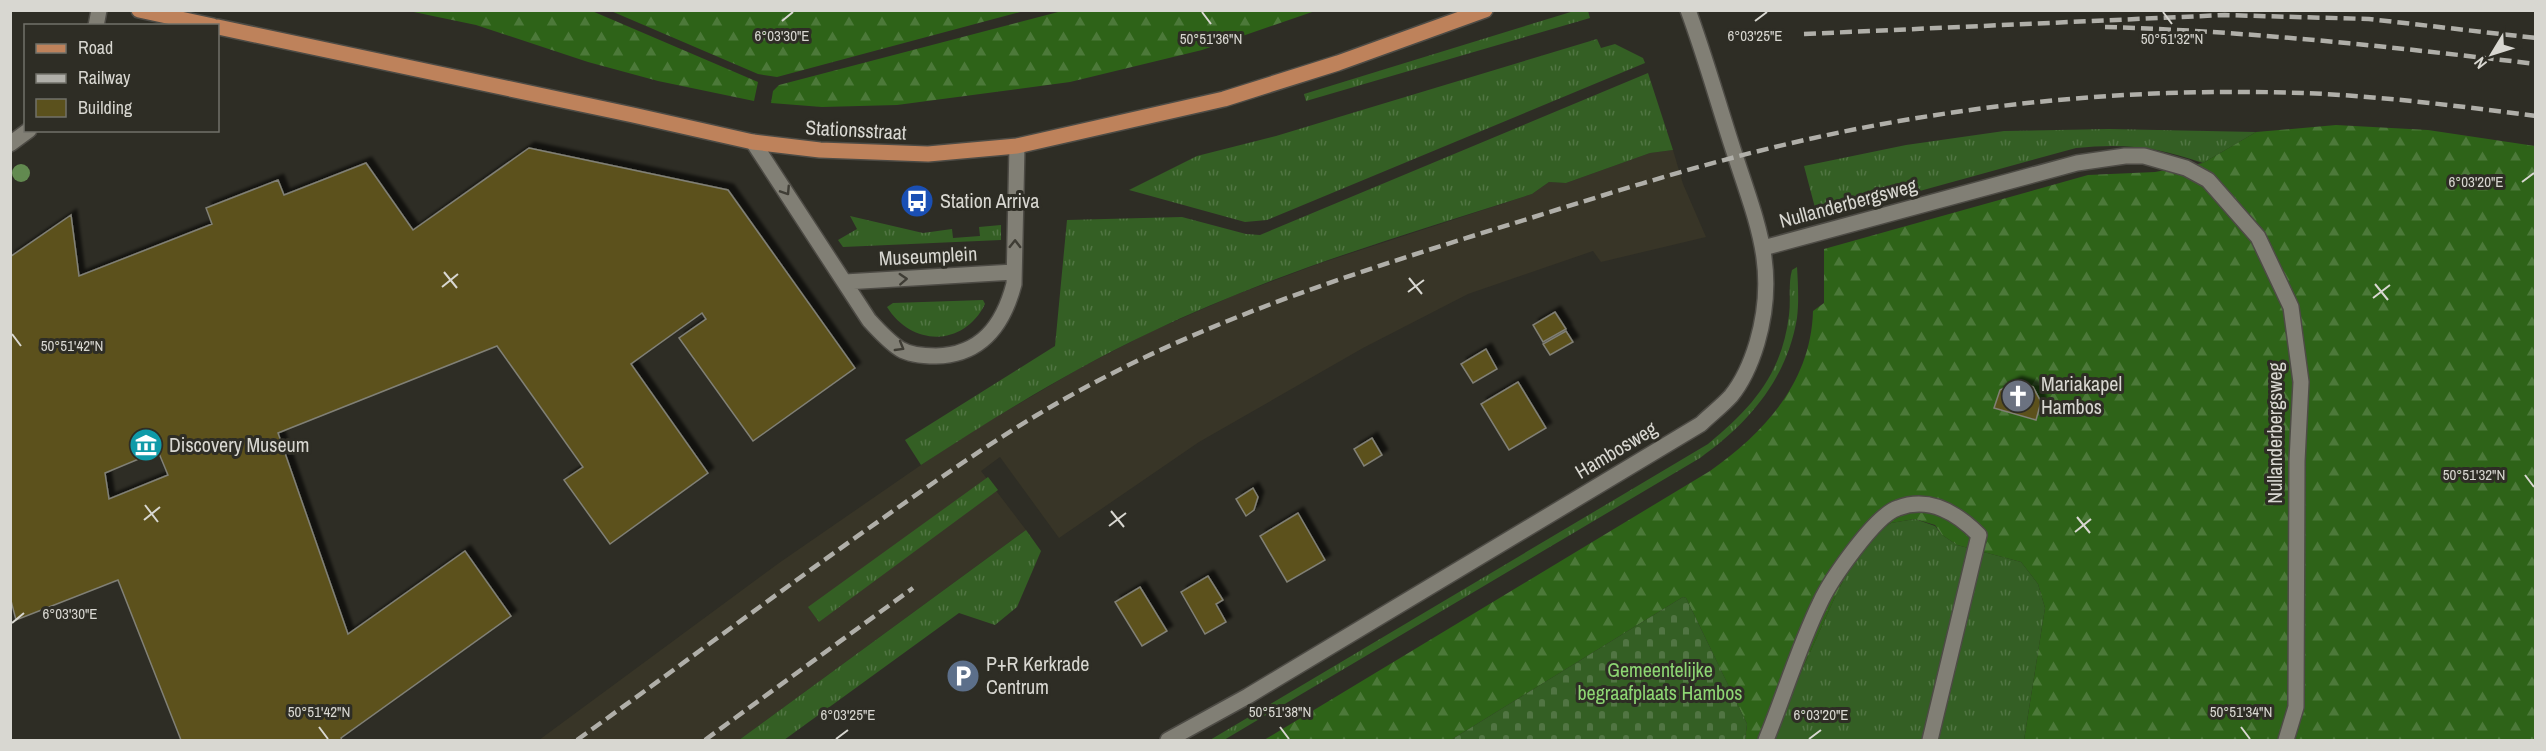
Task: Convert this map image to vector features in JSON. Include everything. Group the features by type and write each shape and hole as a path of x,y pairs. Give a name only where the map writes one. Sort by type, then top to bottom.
{"main road":[{"path":"139,10 204,24"},
{"name":"Stationsstraat","path":"219,27 753,142 878,154 928,154 1017,146 1224,99 1338,63 1485,10"}],"street":[{"name":"Hambosweg","path":"1168,741 1248,696 1701,423 1730,396 1748,372 1766,307 1767,277 1763,248 1688,10"},
{"path":"10,144 26,132"},
{"path":"753,142 869,320 886,338 902,350 922,356 944,356 967,351 984,340 1001,320 1014,284 1017,146"},
{"name":"Nullanderbergsweg","path":"1763,248 2030,174 2096,160 2144,156 2186,168 2208,180 2258,237 2291,307 2301,382 2296,461 2296,707 2286,741"},
{"name":"Museumplein","path":"845,282 1014,272"},
{"path":"1766,741 1820,602 1866,534 1896,508 1925,503 1960,517 1979,535 1930,741"}],"shaded area":[{"path":"1673,150 1683,184 1706,237 1601,262 1593,251 1468,294 1363,348 1199,442 1059,538 1000,457 981,471 1026,530 739,740 539,740 779,563 921,465 979,427 1080,368 1150,332 1235,295 1318,264 1532,194 1549,182 1566,183 1650,153"}],"green space":[{"path":"409,11 592,11 758,82 754,101 658,81 588,62 476,25"},
{"path":"611,11 1024,11 777,77 758,74"},
{"path":"1062,11 1315,11 1202,50 1070,82 897,105 822,107 771,103 773,91 779,85"},
{"path":"1574,11 1588,11 1590,18 1306,101 1304,94"},
{"path":"1597,39 1601,48 1615,44 1643,58 1645,63 1267,220 1245,222 1129,190 1197,156 1276,136"},
{"path":"1648,73 1673,150 1650,153 1566,183 1549,182 1532,194 1338,257 1242,292 1149,333 1061,379 921,465 905,440 1055,346 1067,220 1182,217 1246,234 1260,235"},
{"path":"2336,125 2428,130 2535,146 2535,740 2024,740 2045,608 2038,584 2021,562 1957,545 1942,535 1935,525 1915,519 1891,523 1863,541 1775,730 1774,740 1745,740 1747,724 1686,598 1683,597 1451,740 1264,740 1710,471 1749,440 1781,403 1794,383 1804,360 1813,311 1824,303 1824,249 2088,175 2155,172 2203,163 2256,132"},
{"path":"2109,129 2256,132 2203,163 2171,153 2126,146 2076,148 1818,219 1804,166 1906,145 2004,131"},
{"path":"850,216 923,233 952,229 953,238 980,236 979,227 1001,225 1001,240 843,247 838,240 857,229"},
{"path":"1797,267 1797,318 1785,361 1763,398 1750,414 1718,444 1700,458 1224,740 1210,740 1708,444 1751,403 1772,372 1785,336 1790,309 1791,275 1792,270"},
{"path":"983,300 985,304 976,318 964,328 937,337 923,335 910,329 887,307 893,303"},
{"path":"988,477 998,490 819,622 808,607"},
{"path":"1915,519 1935,526 1942,535 1957,545 2021,562 2038,584 2045,608 2024,740 1774,740 1775,730 1863,541 1891,523"},
{"path":"1026,530 1041,551 1017,607 995,625 959,613 784,740 739,740"},
{"name":"Gemeentelijke begraafplaats Hambos","path":"1683,597 1686,598 1747,724 1745,740 1451,740"}],"building":[{"name":"Discovery Museum","path":"529,148 728,190 855,368 753,441 679,338 706,319 702,313 631,364 708,473 610,544 564,480 583,467 497,346 278,433 348,634 465,551 511,616 341,738 342,740 181,740 118,580 16,620 10,597 10,257 71,215 79,276 212,224 206,208 278,180 284,195 366,163 413,230","holes":["158,451 168,475 109,499 105,473"]},
{"path":"1555,312 1566,329 1543,342 1533,325"},
{"path":"1566,331 1573,342 1550,355 1543,344"},
{"path":"1486,349 1497,369 1473,383 1461,364"},
{"path":"1518,382 1546,428 1509,450 1481,404"},
{"name":"Mariakapel Hambos","path":"2016,382 2033,387 2041,402 2036,420 1994,408 2000,390"},
{"path":"1372,438 1382,455 1364,466 1354,449"},
{"path":"1253,488 1258,497 1254,510 1246,516 1236,499"},
{"path":"1298,513 1325,560 1287,582 1260,536"},
{"path":"1208,576 1223,600 1216,604 1226,622 1205,634 1181,592"},
{"path":"1140,587 1167,631 1142,646 1115,602"}],"railway":[{"path":"1804,34 2225,15 2369,19 2536,38"},
{"path":"2105,27 2267,36 2536,64"},
{"path":"577,740 852,540 967,460 1037,415 1143,358 1198,333 1309,290 1422,252 1626,188 1738,156 1840,132 1971,110 2104,96 2237,92 2361,96 2536,116"},
{"path":"705,740 913,588"}],"place":[{"name":"Station Arriva","path":"917,201"},
{"name":"Mariakapel Hambos","path":"2018,396"},
{"name":"Discovery Museum","path":"146,445"},
{"name":"P+R Kerkrade Centrum","path":"963,676"}]}
